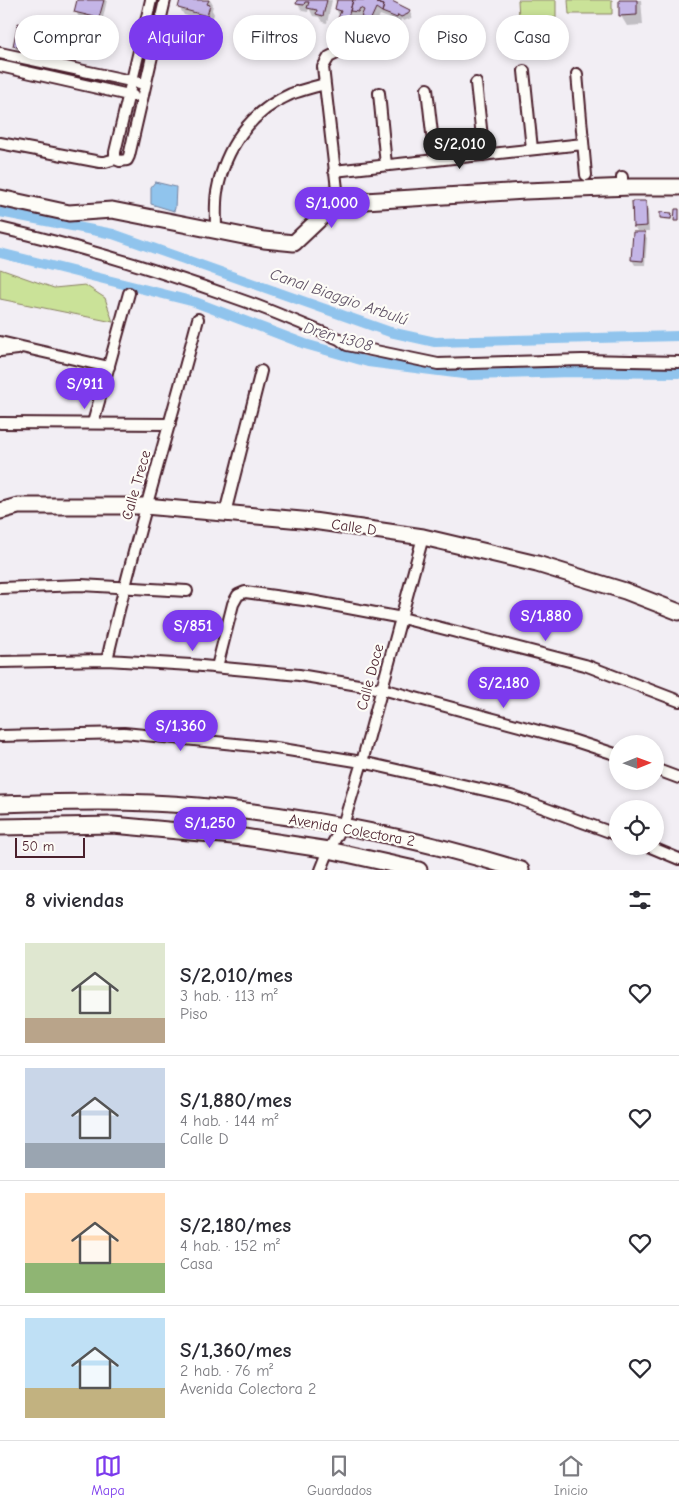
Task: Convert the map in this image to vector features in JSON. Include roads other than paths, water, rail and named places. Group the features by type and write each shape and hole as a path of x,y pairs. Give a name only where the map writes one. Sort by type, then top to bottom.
{"street":[{"path":"115,159 150,0"},
{"path":"0,143 100,162 115,159 120,161 127,160 165,0"},
{"path":"0,53 145,84"},
{"path":"327,60 324,63 324,84 338,198"},
{"path":"0,66 142,98"},
{"path":"524,71 532,150"},
{"path":"577,74 586,175"},
{"path":"476,83 484,154"},
{"path":"216,230 217,194 222,172 238,137 255,117 279,100 324,84"},
{"path":"427,89 435,160"},
{"path":"379,94 386,166"},
{"path":"334,171 583,144"},
{"path":"0,198 69,213 112,210 264,240 294,243 332,207 365,201 526,191 622,182 679,187"},
{"path":"0,228 28,234 127,263 249,302 347,344 438,364 582,360 679,362"},
{"path":"94,423 129,293"},
{"name":"Calle Trece","path":"106,660 123,587 198,319"},
{"path":"0,342 109,367"},
{"path":"0,351 27,348"},
{"path":"225,513 261,371"},
{"path":"0,423 170,424"},
{"name":"Calle D","path":"0,502 18,506 145,506 313,521 423,537 537,564 625,591 679,612"},
{"name":"Calle D","path":"0,511 18,506"},
{"name":"Calle Doce","path":"321,870 329,850 343,825 423,537"},
{"path":"0,588 81,585 187,591"},
{"path":"217,667 233,604 238,595 245,592 311,601 402,618 585,664 679,701"},
{"path":"0,662 106,660 217,667 299,675 382,689 572,740 609,753"},
{"path":"0,736 124,733 276,748 362,762 511,796 609,832"},
{"path":"664,772 679,778"},
{"name":"Avenida Colectora 2","path":"0,804 73,802 198,806 343,825 454,850 521,870"},
{"name":"Avenida Colectora 2","path":"0,827 112,825 244,838 329,850 418,870"},
{"path":"664,853 679,859"}],"water":[{"path":"155,182 176,187 174,211 151,204 151,187"}],"waterway":[{"name":"Canal Biaggio Arbulú","path":"0,212 113,234 390,332 435,342 679,336"},
{"name":"Dren 1308","path":"0,253 195,302 305,344 368,362 471,375 571,372 679,373"}]}
